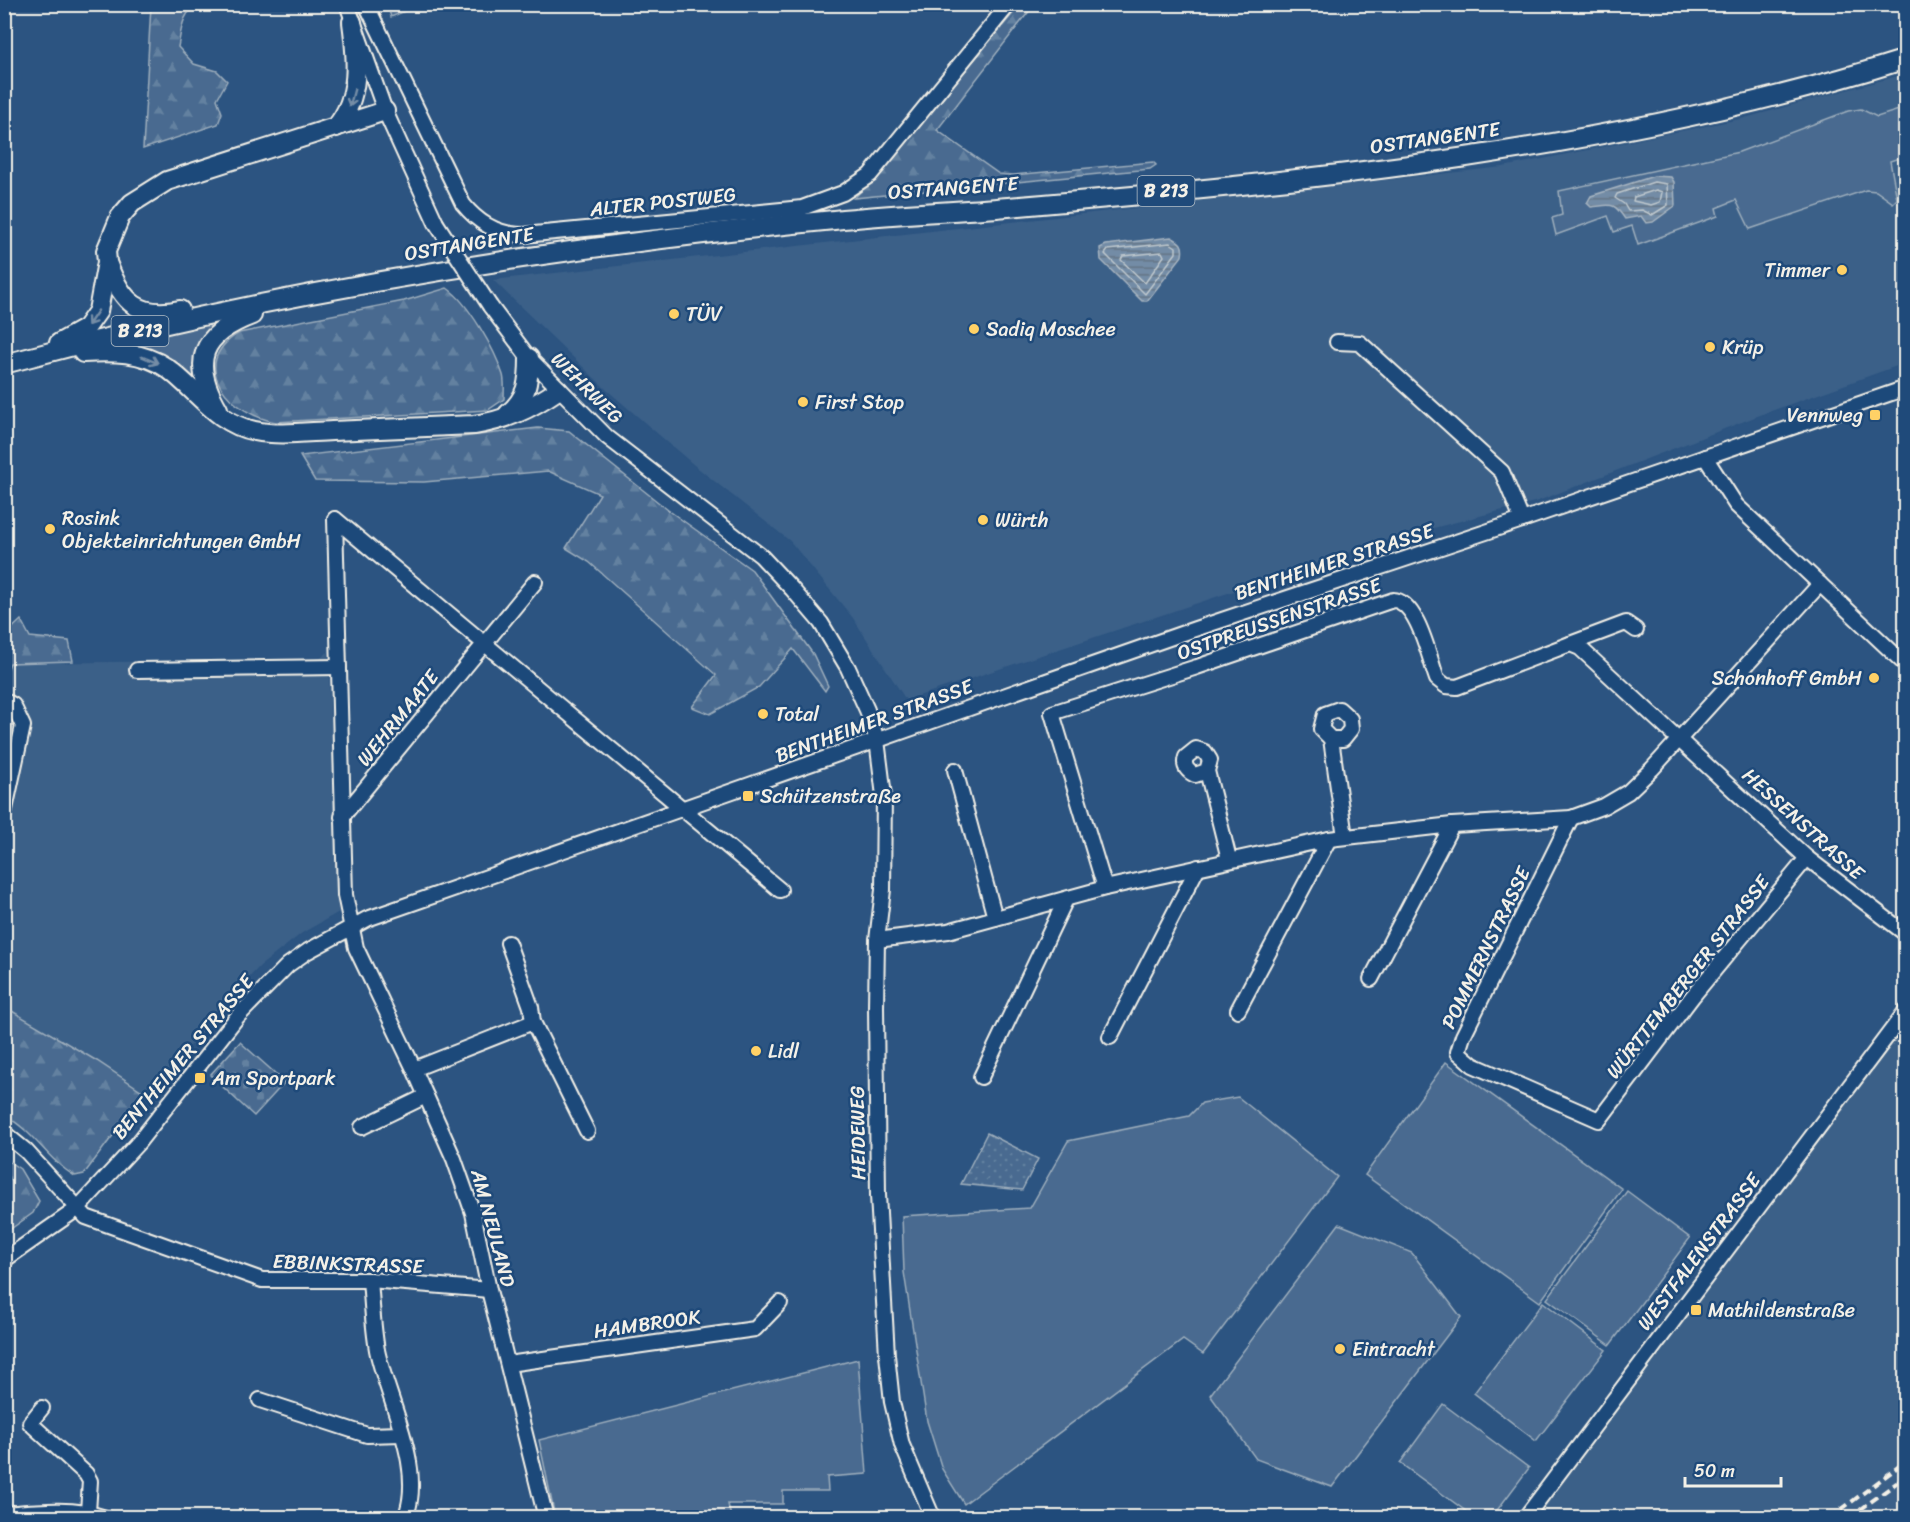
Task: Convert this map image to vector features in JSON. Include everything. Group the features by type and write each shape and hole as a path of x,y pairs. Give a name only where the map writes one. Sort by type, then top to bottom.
{"main road":[{"path":"336,127 345,116 352,101 357,57 352,22"},
{"name":"OSTTANGENTE","path":"4,364 251,306 540,255 836,220 1008,207 1344,173 1491,153 1613,132 1749,102 1905,59"},
{"path":"30,357 76,335 92,322 99,311 107,262 106,250 111,235 120,217 149,190 167,181 384,111"},
{"path":"107,262 121,294 148,313 164,314 196,307 251,306"},
{"path":"221,416 207,391 203,374 203,360 212,339 232,321 303,297"},
{"path":"30,357 106,351 143,357 167,368 221,416 241,428 268,432 474,425 500,421 521,413 558,390"},
{"path":"500,421 520,404 524,396 529,380 529,358"}],"street":[{"name":"WEHRWEG","path":"347,4 384,111 436,223 490,306 529,358 558,390 607,437 760,556 792,588 821,623 848,668 877,740"},
{"name":"ALTER POSTWEG","path":"366,4 463,204 473,217 486,226 524,235 802,207 843,193 870,175 1009,4"},
{"path":"1337,342 1359,343 1502,472 1522,520"},
{"name":"BENTHEIMER STRASSE","path":"4,1260 76,1209 138,1143 238,1016 262,990 308,951 367,919 685,810 1195,629 1522,520 1905,388"},
{"path":"1705,457 1737,505 1905,665"},
{"name":"WEHRMAATE","path":"350,928 345,895 342,817 335,519 484,643"},
{"name":"WEHRMAATE","path":"342,817 535,582"},
{"path":"877,940 923,936 1105,888 1229,859 1329,839 1452,825 1572,818 1604,806 1628,792 1820,584"},
{"name":"OSTPREUSSENSTRASSE","path":"1105,888 1052,713 1197,667 1393,600 1408,605 1413,612 1437,679 1446,687 1457,687 1570,644"},
{"path":"1570,644 1626,623 1636,630"},
{"path":"484,643 780,890"},
{"path":"1570,644 1587,653 1678,739"},
{"path":"137,670 339,667"},
{"path":"4,700 13,705 22,726 4,814"},
{"name":"HESSENSTRASSE","path":"1678,739 1807,858 1905,934"},
{"name":"HEIDEWEG","path":"877,740 883,771 884,845 877,940 878,1195 887,1355 892,1402 902,1445 933,1518"},
{"path":"1331,740 1345,837"},
{"path":"956,770 995,918"},
{"path":"1207,771 1229,859"},
{"name":"POMMERNSTRASSE","path":"1572,818 1463,1036 1458,1052 1473,1065 1599,1120"},
{"path":"1371,979 1452,825"},
{"path":"1238,1010 1329,839"},
{"name":"WÜRTTEMBERGER STRASSE","path":"1599,1120 1692,997 1807,858"},
{"path":"1110,1037 1198,867"},
{"path":"981,1077 1066,899"},
{"name":"AM NEULAND","path":"350,928 356,948 414,1069 454,1160 473,1213 489,1290 546,1518"},
{"path":"508,943 531,1007 533,1022 587,1131"},
{"name":"WESTFALENSTRASSE","path":"1525,1518 1905,1011"},
{"path":"414,1069 533,1022"},
{"path":"362,1127 426,1096"},
{"path":"4,1133 26,1151 76,1209"},
{"name":"EBBINKSTRASSE","path":"76,1209 86,1217 104,1225 195,1254 262,1280 370,1280 489,1290"},
{"path":"370,1280 377,1349 402,1434 410,1482 411,1499 405,1518"},
{"name":"HAMBROOK","path":"508,1364 755,1329 780,1303"},
{"path":"260,1400 367,1435 402,1434"},
{"path":"42,1408 30,1423 86,1474 90,1481 88,1512"},
{"path":"14,1515 88,1512 106,1518"}],"shaded area":[{"path":"1905,74 1905,363 1760,415 1538,501 1387,540 906,700 853,618 790,541 694,465 608,391 493,280 1503,167 1745,118"},
{"path":"328,652 339,912 302,933 260,966 221,1007 156,1089 145,1093 97,1061 5,1007 4,675 10,663 318,660"},
{"path":"1905,1020 1905,1517 1527,1518"}],"green space":[{"path":"387,4 419,4 419,5 391,17"},
{"path":"151,5 199,5 193,8 186,17 181,28 178,47 194,64 217,71 227,81 217,99 222,113 218,124 143,149"},
{"path":"1020,5 1034,5 937,130 999,174 1013,175 1153,162 1156,165 1150,169 854,198 880,173"},
{"path":"1905,108 1905,156 1890,161 1897,199 1893,203 1876,191 1866,190 1750,229 1736,200 1716,208 1718,216 1638,245 1632,226 1614,232 1608,216 1556,235 1552,218 1562,215 1559,191 1739,152 1848,111 1861,109 1877,117"},
{"path":"447,288 463,304 480,327 503,375 504,399 488,410 276,422 244,410 221,387 215,373 216,359 223,346 239,333 404,301"},
{"path":"208,324 211,329 202,387 135,344 140,339"},
{"path":"538,428 569,431 668,510 752,570 813,654 828,686 825,691 793,649 759,687 710,714 692,707 716,675 589,562 566,548 600,494 548,471 424,482 315,481 300,456"},
{"path":"21,620 30,637 69,641 73,661 10,663 5,675 5,635"},
{"path":"5,1007 97,1061 145,1093 84,1174 75,1176 65,1170 24,1129 5,1116"},
{"path":"240,1042 285,1082 254,1116 210,1075"},
{"path":"1446,1062 1622,1189 1540,1302 1365,1175"},
{"path":"1238,1097 1337,1177 1203,1354 1183,1340 964,1504 942,1469 927,1421 904,1272 902,1216 1030,1208 1068,1141 1189,1116 1202,1103"},
{"path":"987,1133 1038,1159 1022,1190 961,1184"},
{"path":"5,1159 20,1169 39,1201 33,1213 5,1233"},
{"path":"1627,1191 1690,1238 1610,1345 1547,1299"},
{"name":"Eintracht","path":"1339,1224 1412,1253 1461,1317 1332,1487 1256,1459 1210,1395"},
{"path":"1543,1302 1606,1350 1536,1441 1474,1393"},
{"path":"858,1359 867,1474 827,1477 828,1491 783,1491 783,1504 728,1504 731,1517 555,1517 539,1440"},
{"path":"1443,1404 1529,1468 1492,1517 1474,1517 1400,1463"}],"water":[{"path":"1654,176 1671,177 1674,182 1675,206 1653,222 1646,223 1641,216 1625,219 1615,207 1608,205 1591,207 1587,203 1591,196"},
{"path":"1171,237 1181,244 1182,256 1147,301 1142,301 1101,260 1100,248 1106,245"}],"railway":[{"path":"1830,1518 1906,1461"},
{"path":"1849,1518 1906,1476"}],"place":[{"name":"Timmer","path":"1842,270"},
{"name":"TÜV","path":"674,314"},
{"name":"Sadiq Moschee","path":"974,329"},
{"name":"Krüp","path":"1710,347"},
{"name":"First Stop","path":"803,402"},
{"name":"Vennweg","path":"1875,415"},
{"name":"Würth","path":"983,520"},
{"name":"Rosink Objekteinrichtungen GmbH","path":"50,529"},
{"name":"Schonhoff GmbH","path":"1874,678"},
{"name":"Total","path":"763,714"},
{"name":"Schützenstraße","path":"748,796"},
{"name":"Lidl","path":"756,1051"},
{"name":"Am Sportpark","path":"200,1078"},
{"name":"Mathildenstraße","path":"1696,1310"},
{"name":"Eintracht","path":"1340,1349"}]}
